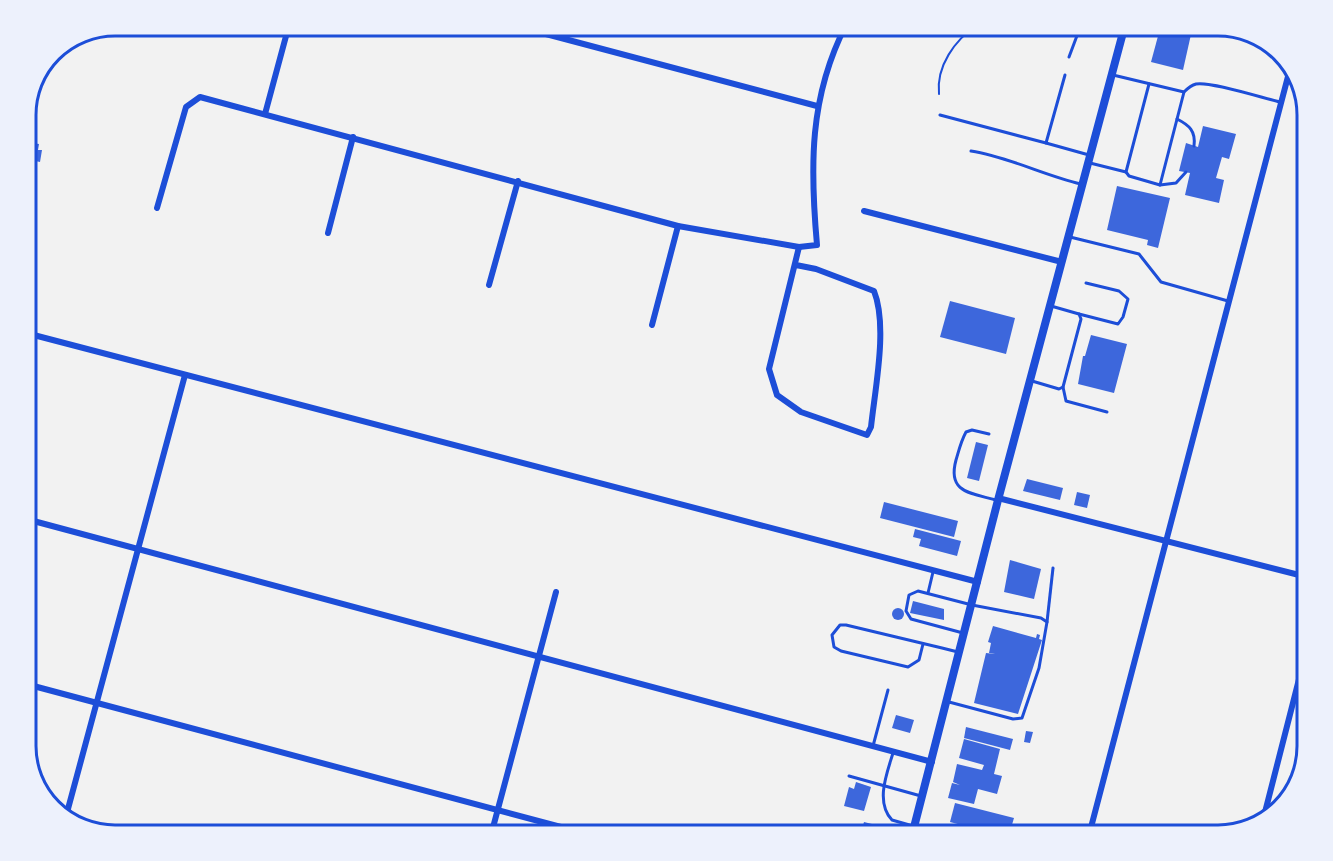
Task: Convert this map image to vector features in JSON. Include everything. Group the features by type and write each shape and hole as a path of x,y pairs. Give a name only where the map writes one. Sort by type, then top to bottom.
{"main road":[{"path":"915,825 948,702 998,499 1122,36"}],"street":[{"path":"266,114 286,36"},
{"path":"550,36 816,106"},
{"path":"157,208 186,107 200,97 678,226 799,247 817,245 812,188 816,106 842,36"},
{"path":"1092,825 1288,78"},
{"path":"328,233 354,137"},
{"path":"489,285 518,181"},
{"path":"864,211 1062,262"},
{"path":"652,325 678,226"},
{"path":"796,265 816,269 874,291 880,305 871,427 867,435 801,412 777,395 768,369 799,247"},
{"path":"36,336 978,582"},
{"path":"68,809 185,375"},
{"path":"998,499 1297,574"},
{"path":"36,522 932,762"},
{"path":"494,825 556,591"},
{"path":"36,687 552,825"},
{"path":"1266,809 1297,687"}],"lane":[{"path":"1069,57 1077,36"},
{"path":"1046,143 1065,75"},
{"path":"1112,75 1184,92"},
{"path":"1126,172 1149,84"},
{"path":"1160,185 1184,92 1197,84 1281,103"},
{"path":"940,115 1046,143 1126,172 1129,176 1160,185 1176,183 1186,172"},
{"path":"1177,119 1188,125 1193,132 1194,146"},
{"path":"971,151 1006,158 1054,178 1082,185"},
{"path":"1069,236 1139,254 1161,282 1230,301"},
{"path":"1050,305 1118,324 1123,317 1128,298 1119,291 1086,283"},
{"path":"1079,314 1081,319 1063,387 1066,401 1107,412"},
{"path":"1030,381 1063,387"},
{"path":"988,434 972,430 966,432 953,470 953,478 956,484 967,492 998,499"},
{"path":"948,702 1013,719 1022,718 1039,668 1053,568"},
{"path":"927,593 933,570"},
{"path":"964,634 911,619 907,615 909,595 918,591 972,605 1041,618 1047,622"},
{"path":"923,644 919,660 908,668 841,651 834,647 832,635 840,625 846,625 960,652"},
{"path":"873,746 888,690"},
{"path":"893,751 884,786 884,805 888,816 902,825"},
{"path":"849,776 923,796"}],"path":[{"path":"939,94 937,82 949,52 966,36"}],"building":[{"path":"1158,36 1191,36 1183,70 1151,62"},
{"path":"1203,126 1236,134 1229,159 1222,157 1216,178 1224,180 1219,203 1185,195 1190,173 1179,171 1186,143 1198,147"},
{"path":"36,144 39,144 38,150 42,150 40,162 36,161"},
{"path":"1117,186 1170,198 1158,248 1147,245 1148,240 1107,230"},
{"path":"950,301 1015,318 1006,354 940,337"},
{"path":"1091,335 1127,344 1114,393 1078,384 1083,356 1085,356"},
{"path":"976,442 988,445 979,481 967,478"},
{"path":"1027,479 1063,488 1060,500 1023,491"},
{"path":"1077,492 1090,495 1087,508 1074,505"},
{"path":"884,502 958,521 954,537 880,518"},
{"path":"915,529 961,541 957,556 919,546 921,539 913,537"},
{"path":"1010,560 1041,569 1034,599 1004,592"},
{"path":"913,601 944,609 944,620 910,613"},
{"path":"900,608 903,609 903,619 896,620 893,619 892,612 893,609"},
{"path":"993,626 1036,638 1037,634 1042,640 1018,714 974,703 986,653 995,654 989,653 991,643 988,642"},
{"path":"896,715 914,720 910,733 892,728"},
{"path":"966,727 1013,739 1010,750 964,738"},
{"path":"1026,731 1033,732 1030,743 1024,742"},
{"path":"964,739 1000,749 994,774 1002,776 997,794 978,789 974,804 948,798 952,783 960,785 953,782 957,764 982,770 984,765 959,758"},
{"path":"856,782 871,787 864,811 844,806 849,787 854,789"},
{"path":"955,803 1014,818 1012,825 962,825 950,822"}]}
